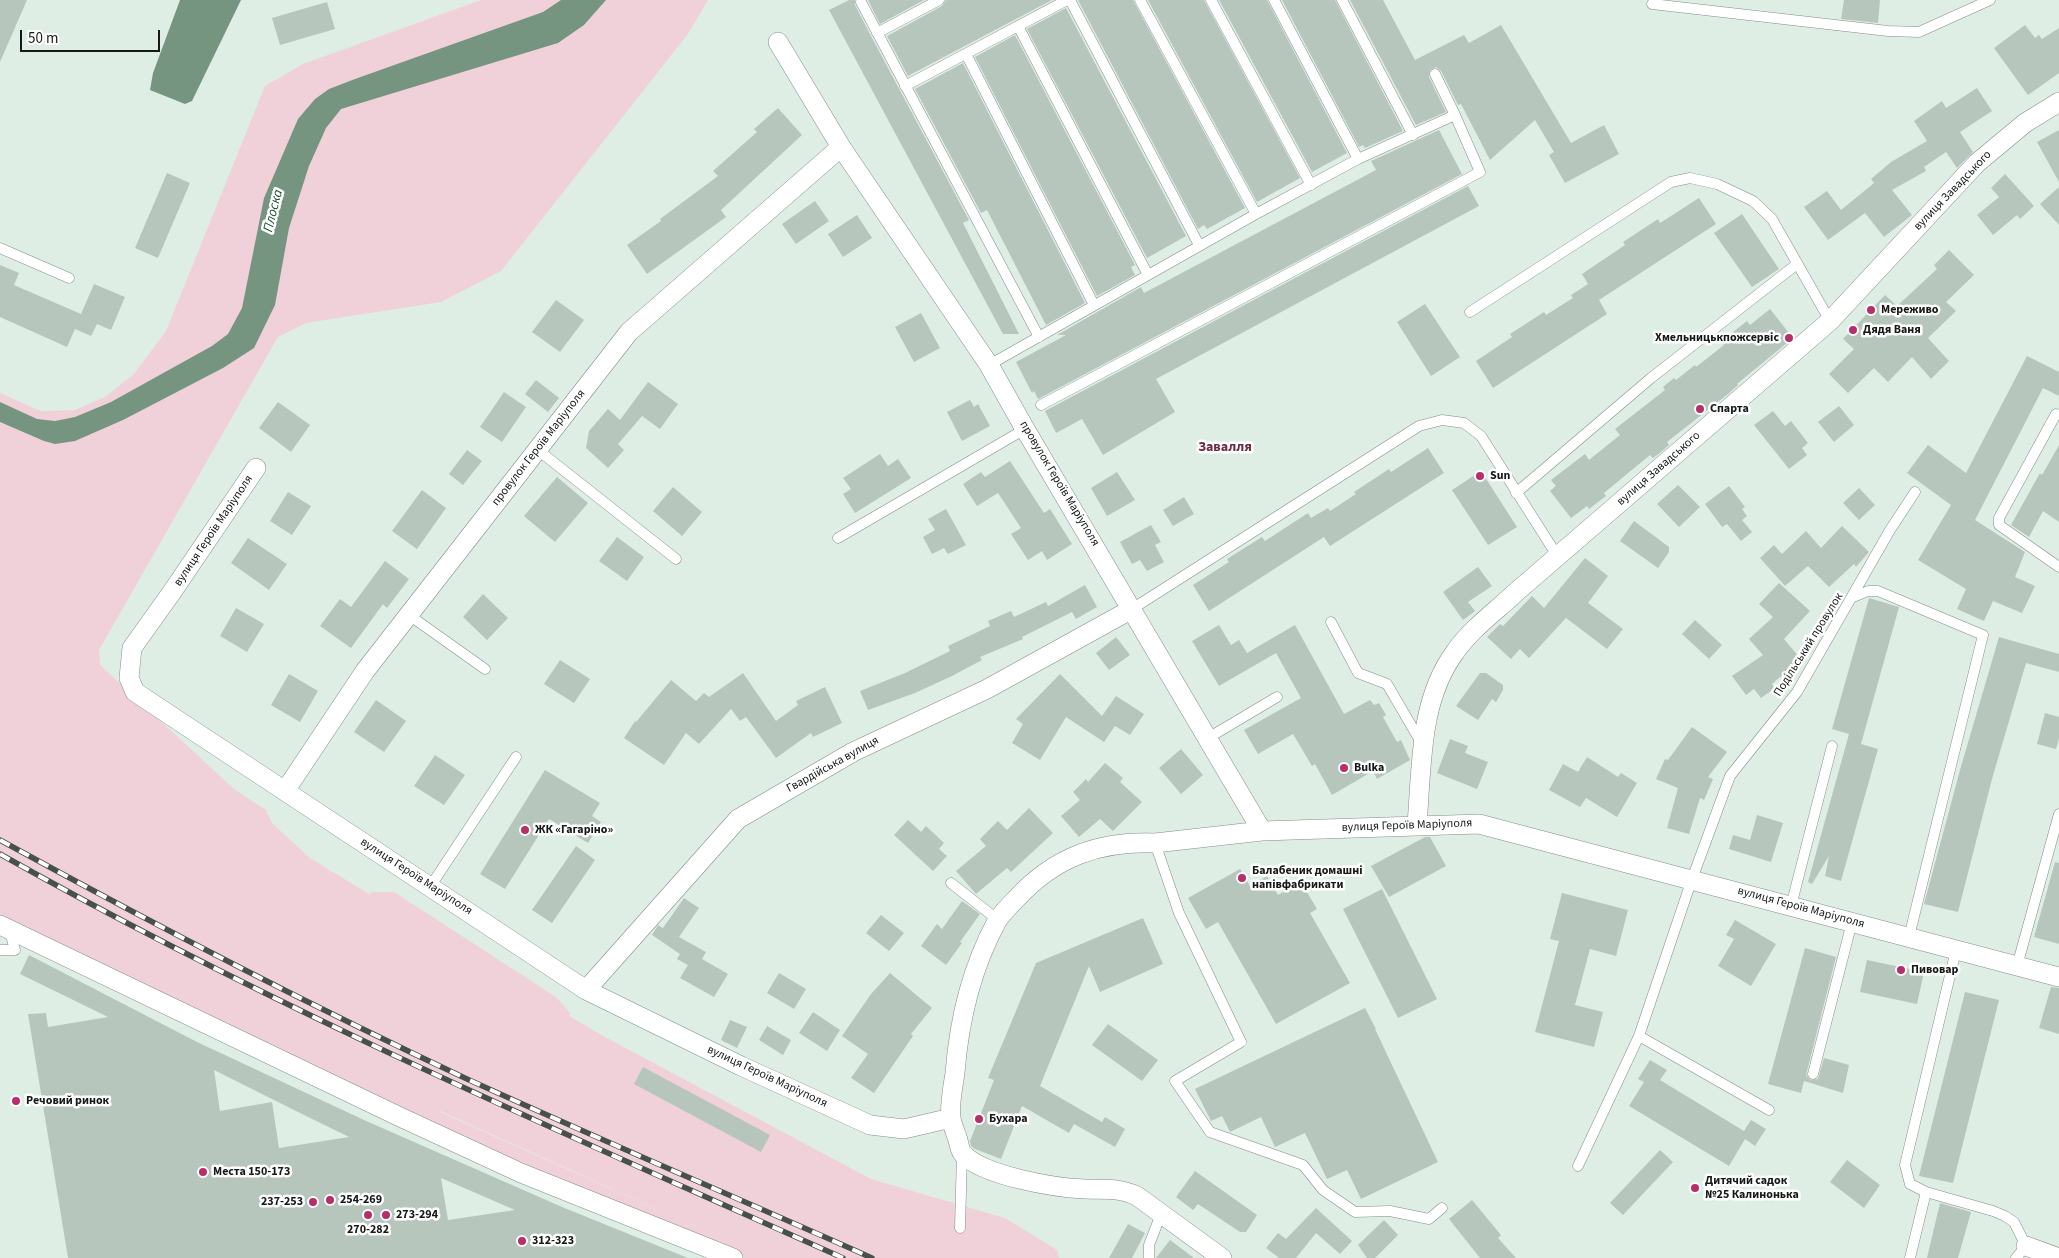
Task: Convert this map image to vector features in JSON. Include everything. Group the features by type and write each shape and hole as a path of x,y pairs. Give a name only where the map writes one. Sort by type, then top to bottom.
{"street":[{"name":"провулок Героїв Маріуполя","path":"778,42 841,147 990,365 1025,429 1262,831"},
{"name":"вулиця Завадського","path":"1417,824 1424,747 1432,696 1455,652 1474,630 1830,321 1977,163 2025,123 2059,102"},
{"name":"провулок Героїв Маріуполя","path":"285,791 365,671 629,332 841,147"},
{"name":"вулиця Героїв Маріуполя","path":"256,468 132,648 129,678 135,692 586,990 741,1066 870,1124 904,1129 951,1118"},
{"name":"Гвардійська вулиця","path":"586,990 738,819 853,752 987,689 1132,609"},
{"name":"вулиця Героїв Маріуполя","path":"962,1153 951,1118 958,1041 969,992 981,957 998,920 1034,880 1065,860 1109,846 1156,843 1262,831 1417,824 1487,825 2059,977"},
{"path":"5,928 521,1173 733,1258"},
{"path":"962,1153 979,1165 1005,1175 1047,1185 1085,1190 1124,1190 1137,1196 1222,1258"},
{"path":"2021,1252 2059,1258"}],"lane":[{"path":"877,33 938,0"},
{"path":"905,86 1068,0 1199,245"},
{"path":"1140,0 1256,214"},
{"path":"1210,0 1310,185"},
{"path":"1274,0 1358,159"},
{"path":"1342,0 1413,135"},
{"path":"1652,4 1888,31 1919,32 1990,0"},
{"path":"861,2 1039,337"},
{"path":"1018,26 1148,275"},
{"path":"966,54 1094,305"},
{"path":"1041,405 1480,172 1435,74"},
{"path":"990,365 1199,245 1358,159 1455,115"},
{"path":"1470,312 1671,182 1690,178 1717,184 1753,200 1772,219 1830,321"},
{"path":"0,248 69,278"},
{"path":"1516,493 1651,378 1797,264"},
{"path":"2056,414 1999,518 2000,525 2059,567"},
{"path":"1132,609 1419,426 1442,420 1464,423 1481,436 1558,557"},
{"path":"838,538 1025,429"},
{"path":"538,450 676,559"},
{"path":"1852,598 1890,530 1915,492"},
{"name":"Подільський провулок","path":"1578,1166 1640,1036 1692,879 1730,776 1797,692 1852,598 1868,591 1878,591 1983,635 1909,937"},
{"path":"409,615 485,669"},
{"path":"1331,622 1358,673 1387,684 1424,747"},
{"path":"1208,738 1277,697"},
{"path":"1791,906 1832,746"},
{"path":"430,887 516,757"},
{"path":"2017,966 2059,814"},
{"path":"1156,843 1179,913 1241,1042 1175,1081 1210,1132 1303,1165 1323,1190 1355,1212 1390,1211 1429,1219 1442,1208"},
{"path":"951,882 998,920"},
{"path":"1813,1074 1852,922"},
{"path":"0,950 15,950 5,928"},
{"path":"1956,950 1905,1165 1910,1184 1926,1192 1993,1211 2014,1222 2021,1252"},
{"path":"1640,1036 1769,1110"},
{"path":"960,1228 962,1153"},
{"path":"1910,1258 1926,1192"},
{"path":"1149,1258 1149,1245 1161,1214"}],"shaded area":[{"path":"481,0 708,0 688,34 501,271 441,302 306,323 278,337 99,650 100,665 234,789 266,810 272,823 310,858 369,894 372,892 394,892 556,997 570,1013 569,1016 605,1037 871,1179 1005,1218 1057,1250 1059,1258 733,1258 521,1173 0,925 0,393 41,411 75,410 105,397 134,374 166,331 265,86 303,64","holes":["440,1111 734,1244 440,1112"]}],"water":[{"path":"180,0 241,0 192,101 185,104 150,90 153,73"},
{"name":"Плоска","path":"561,0 606,0 584,25 558,43 341,109 326,128 309,166 289,228 275,305 254,348 223,368 123,420 75,441 55,444 0,422 0,402 37,419 55,421 75,417 111,402 212,346 228,334 242,308 264,198 298,119 315,99 329,89 355,79 543,12"}],"building":[{"path":"0,0 27,0 0,62"},
{"path":"849,0 855,0 855,5 871,36 969,220 963,223 1019,334 1003,334 829,10"},
{"path":"868,0 924,0 880,24"},
{"path":"946,0 1052,0 908,76 887,36 942,6"},
{"path":"1078,0 1133,0 1245,208 1207,229 1204,225 1198,229"},
{"path":"1148,0 1204,0 1300,178 1257,202"},
{"path":"1219,0 1267,0 1347,153 1312,172"},
{"path":"1282,0 1335,0 1403,131 1365,148 1363,145 1359,147"},
{"path":"1350,0 1383,0 1415,60 1464,35 1469,43 1501,25 1571,143 1604,125 1619,154 1565,183 1549,155 1554,152 1535,120 1490,160 1461,104 1458,105 1441,71 1436,67 1430,70 1429,77 1446,112 1416,125"},
{"path":"1844,0 1880,0 1878,23 1841,19"},
{"path":"327,2 335,29 280,45 272,18"},
{"path":"1066,8 1186,236 1147,258 1027,29"},
{"path":"2025,25 2035,38 2039,35 2042,39 2059,28 2059,73 2028,95 1994,48"},
{"path":"1015,35 1135,265 1131,267 1135,275 1097,296 975,57"},
{"path":"963,63 1085,303 1046,325 987,210 981,213 915,89"},
{"path":"1977,88 1992,111 1960,132 1973,152 1957,168 1946,152 1924,167 1926,171 1892,190 1912,215 1884,237 1865,213 1828,240 1804,207 1827,191 1841,210 1874,183 1871,179 1891,162 1927,141 1914,121 1942,101 1946,108"},
{"path":"778,108 802,135 721,210 726,217 647,274 627,245 718,176 713,171 757,132 754,129"},
{"path":"1439,130 1462,174 1038,399 1034,391 1032,393 1016,362 1066,335 1057,335 1141,287 1144,293 1376,170 1371,161"},
{"path":"2059,130 2059,182 2037,142"},
{"path":"167,173 190,183 158,258 135,248"},
{"path":"2005,174 2034,206 2020,219 2017,215 1993,235 1977,215 1999,197 1991,188"},
{"path":"1468,186 1479,206 1156,379 1175,412 1103,455 1082,419 1056,433 1045,411"},
{"path":"2059,187 2059,225 2040,204"},
{"path":"1699,198 1716,224 1599,300 1607,314 1493,388 1476,361 1512,337 1510,334 1544,312 1546,315 1573,298 1571,295 1588,284 1582,274 1625,245 1623,242 1658,219 1660,223"},
{"path":"815,201 829,221 796,244 782,224"},
{"path":"1742,214 1779,269 1752,287 1714,233"},
{"path":"857,215 872,238 843,257 828,234"},
{"path":"1949,250 1974,275 1946,302 1956,311 1928,338 1949,361 1931,379 1912,357 1888,382 1874,368 1848,393 1829,374 1854,349 1843,339 1885,295 1897,306 1937,269 1934,265"},
{"path":"0,265 19,273 14,285 81,314 94,284 125,297 111,330 97,324 91,336 75,329 67,347 0,317"},
{"path":"556,300 584,320 560,352 532,332"},
{"path":"1425,304 1460,357 1431,376 1397,322"},
{"path":"1770,309 1789,333 1788,342 1737,384 1728,394 1667,442 1669,445 1661,452 1653,458 1650,455 1604,493 1606,496 1589,509 1587,506 1571,518 1550,491 1556,486 1551,480 1585,454 1589,460 1620,435 1615,429 1665,390 1663,387 1674,378 1676,380 1695,365 1696,367 1724,345 1722,341 1747,321 1750,325"},
{"path":"921,313 940,348 914,362 895,327"},
{"path":"2027,356 2059,372 2059,396 2043,388 1975,520 2025,552 2015,577 2035,586 2022,613 1993,601 1984,621 1957,609 1966,589 1918,560 1951,505 1907,473 1928,445 1966,473"},
{"path":"536,380 559,398 548,412 525,394"},
{"path":"648,382 678,404 660,429 642,416 618,444 624,450 608,468 586,448 589,431 608,409 620,420"},
{"path":"504,392 526,407 502,442 480,427"},
{"path":"970,400 974,407 978,404 990,426 962,441 947,412"},
{"path":"278,402 310,425 291,452 259,428"},
{"path":"1839,406 1854,425 1834,442 1818,422"},
{"path":"1773,411 1785,426 1791,421 1808,443 1802,448 1807,455 1789,469 1754,425"},
{"path":"2059,445 2059,522 2043,511 2029,537 2011,525 2040,473 2042,475"},
{"path":"1428,448 1444,473 1330,546 1324,537 1209,611 1193,585 1229,562 1227,559 1262,537 1265,541 1308,513 1311,518 1328,508 1330,511 1356,494 1354,492 1389,469 1391,472"},
{"path":"467,450 482,461 463,485 449,474"},
{"path":"880,454 888,466 898,459 911,478 855,513 843,494 851,489 843,478"},
{"path":"1010,461 1044,513 1050,509 1072,544 1047,560 1042,551 1028,560 1011,534 1021,528 998,493 977,506 963,484 981,472 985,477"},
{"path":"1481,471 1517,527 1488,545 1452,490"},
{"path":"1117,472 1135,500 1107,516 1091,488"},
{"path":"557,477 588,503 555,542 524,516"},
{"path":"1678,485 1700,507 1679,527 1657,504"},
{"path":"1729,486 1745,507 1742,509 1747,516 1742,520 1752,532 1741,541 1727,524 1722,527 1705,504"},
{"path":"673,487 702,512 682,536 653,511"},
{"path":"1859,488 1875,505 1859,520 1843,503"},
{"path":"422,490 446,508 417,549 392,531"},
{"path":"288,492 311,506 292,535 270,521"},
{"path":"1184,497 1194,514 1173,526 1163,510"},
{"path":"946,509 966,545 948,554 944,548 932,554 923,537 935,530 928,519"},
{"path":"1634,521 1669,547 1669,552 1658,568 1620,541"},
{"path":"1151,525 1161,542 1155,545 1164,562 1147,571 1140,560 1132,564 1120,542"},
{"path":"1842,526 1869,552 1856,567 1854,564 1829,587 1808,566 1785,586 1760,558 1774,545 1782,554 1806,531 1821,548"},
{"path":"617,537 644,557 627,581 599,561"},
{"path":"248,538 287,564 269,590 231,563"},
{"path":"1585,558 1608,576 1588,603 1623,629 1607,649 1566,618 1529,658 1520,649 1511,659 1487,637 1500,624 1503,626 1532,596 1544,608"},
{"path":"385,561 409,579 387,608 383,604 351,648 320,626 340,599 351,607"},
{"path":"1478,567 1492,586 1468,602 1475,611 1463,620 1443,592"},
{"path":"1779,583 1810,611 1784,639 1801,659 1772,684 1775,688 1761,698 1754,689 1746,695 1732,676 1763,655 1749,639 1773,617 1759,604"},
{"path":"1085,585 1097,607 1076,619 1072,612 1022,637 1023,639 980,657 982,660 952,676 915,693 868,710 860,691 905,673 950,651 948,646 990,626 988,621 1011,611 1014,617 1046,602 1048,606"},
{"path":"483,594 508,618 487,640 463,617"},
{"path":"1869,598 1899,607 1861,744 1878,749 1841,881 1825,876 1829,856 1812,884 1808,882 1849,734 1832,729"},
{"path":"236,608 264,624 247,652 220,636"},
{"path":"1695,620 1722,645 1709,659 1682,634"},
{"path":"1219,625 1231,645 1239,640 1247,653 1295,625 1344,714 1370,700 1374,705 1379,703 1386,715 1383,717 1397,742 1401,740 1410,760 1377,779 1373,771 1332,795 1315,764 1312,766 1293,734 1258,754 1244,730 1301,698 1276,653 1219,686 1192,641"},
{"path":"1116,637 1130,655 1109,670 1096,653"},
{"path":"1999,637 2059,654 2059,672 2026,663 1992,779 1958,912 1924,904 1960,770"},
{"path":"560,660 590,679 574,703 544,684"},
{"path":"743,673 776,721 798,705 796,701 825,687 842,723 813,737 811,733 776,758 746,717 740,721 731,709 699,744 686,733 664,765 624,738 635,721 671,680 696,701 704,693 709,697"},
{"path":"1480,673 1486,673 1503,685 1503,690 1496,702 1492,699 1478,720 1456,706"},
{"path":"289,674 318,691 300,722 271,705"},
{"path":"1060,674 1102,716 1116,696 1144,714 1130,735 1115,726 1104,742 1066,717 1040,760 1012,743 1023,724 1016,719"},
{"path":"376,700 406,721 384,752 354,732"},
{"path":"2045,713 2059,717 2059,738 2056,749 2037,744"},
{"path":"1692,727 1727,752 1708,777 1713,779 1704,800 1700,798 1689,834 1667,828 1678,788 1656,779 1665,759 1668,760"},
{"path":"1450,739 1468,746 1465,753 1488,762 1477,789 1437,773"},
{"path":"1181,749 1203,775 1181,794 1159,768"},
{"path":"435,755 465,775 444,805 414,786"},
{"path":"1587,757 1618,777 1621,773 1637,783 1617,817 1586,798 1580,807 1549,790 1563,764 1578,772"},
{"path":"1105,763 1123,778 1120,782 1142,802 1113,831 1100,819 1079,837 1061,816 1080,800 1073,792 1086,779 1088,782"},
{"name":"ЖК «Гагаріно»","path":"545,770 600,803 592,816 601,822 588,843 549,819 505,889 480,874"},
{"path":"1029,808 1053,833 1011,872 1007,868 976,894 956,871 986,846 980,839 998,821 1007,830"},
{"path":"1757,815 1783,823 1771,862 1729,849 1733,835 1750,840"},
{"path":"908,820 921,832 926,826 944,843 939,849 947,856 933,871 894,835"},
{"path":"1425,837 1430,837 1446,866 1389,897 1371,866"},
{"path":"576,846 595,860 552,923 532,910"},
{"path":"2055,862 2059,863 2059,944 2034,937"},
{"path":"1240,869 1250,886 1267,876 1278,895 1301,882 1317,909 1310,913 1350,983 1276,1024 1218,922 1206,929 1188,898"},
{"path":"1382,889 1437,999 1398,1018 1343,909"},
{"path":"1562,893 1628,910 1616,956 1590,949 1575,1005 1603,1012 1594,1047 1535,1032 1559,941 1550,939"},
{"path":"684,898 699,908 679,937 706,952 702,959 728,974 714,997 680,978 688,965 677,959 680,954 652,935 658,925 663,928"},
{"path":"962,901 980,914 946,965 921,946 937,924 942,929"},
{"path":"881,915 904,933 889,951 866,933"},
{"path":"1143,918 1163,964 1100,992 1089,966 1040,1086 1102,1122 1105,1117 1125,1129 1115,1147 1074,1124 1069,1133 1022,1106 1001,1159 975,1149 971,1146 970,1141 994,1080 988,1078 1036,963"},
{"path":"1735,920 1776,944 1751,986 1718,966 1734,939 1726,935"},
{"path":"1805,948 1836,957 1806,1075 1811,1080 1818,1079 1824,1058 1849,1065 1843,1093 1804,1081 1801,1093 1768,1084"},
{"path":"29,955 197,1042 364,1120 562,1207 688,1258 68,1258 28,1014 46,1013 48,1027 108,1017 20,974","holes":["214,1070 296,1111 349,1137 279,1148 272,1102 220,1111","441,1178 515,1210 448,1220"]},
{"path":"1867,960 1924,972 1917,1004 1860,992"},
{"path":"779,973 806,989 794,1009 767,993"},
{"path":"890,973 932,1008 911,1034 913,1036 874,1093 851,1078 868,1054 842,1036 871,994"},
{"path":"2051,987 2059,988 2059,1034 2039,1028"},
{"path":"1965,992 1999,1000 1953,1183 1919,1176"},
{"path":"1365,1008 1438,1162 1361,1199 1347,1170 1327,1179 1305,1133 1275,1147 1261,1117 1230,1132 1222,1116 1211,1121 1195,1089"},
{"path":"813,1012 840,1030 827,1051 799,1033"},
{"path":"730,1020 747,1027 737,1048 721,1040"},
{"path":"1108,1024 1158,1060 1142,1081 1092,1045"},
{"path":"767,1026 791,1040 783,1055 759,1040"},
{"path":"1650,1060 1667,1070 1660,1080 1744,1131 1751,1120 1766,1129 1755,1146 1745,1139 1729,1166 1629,1106 1644,1082 1638,1079"},
{"path":"643,1067 770,1135 761,1152 634,1084"},
{"path":"1660,1150 1673,1162 1623,1215 1610,1203"},
{"path":"1847,1160 1880,1185 1864,1208 1830,1182"},
{"path":"1195,1171 1257,1215 1246,1232 1240,1232 1198,1204 1193,1210 1176,1197"},
{"path":"1472,1200 1501,1235 1498,1238 1516,1258 1480,1258 1449,1219"},
{"path":"1940,1203 1971,1212 1958,1258 1927,1258"},
{"path":"1316,1208 1352,1241 1340,1254 1316,1233 1296,1258 1279,1258 1266,1248 1278,1233 1286,1239"},
{"path":"1384,1220 1398,1235 1375,1258 1367,1258 1358,1245"},
{"path":"1128,1224 1145,1233 1132,1258 1109,1258"},
{"path":"1170,1240 1194,1258 1156,1258"}],"railway":[{"path":"0,840 232,963 408,1051 517,1102 872,1258"},
{"path":"0,854 102,910 311,1016 523,1115 843,1258"}],"place":[{"name":"Мереживо","path":"1871,310"},
{"name":"Дядя Ваня","path":"1853,330"},
{"name":"Хмельницькпожсервіс","path":"1789,338"},
{"name":"Спарта","path":"1700,409"},
{"name":"Sun","path":"1480,476"},
{"name":"Bulka","path":"1344,768"},
{"name":"ЖК «Гагаріно»","path":"525,830"},
{"name":"Балабеник домашні напівфабрикати","path":"1242,878"},
{"name":"Пивовар","path":"1901,970"},
{"name":"Речовий ринок","path":"16,1101"},
{"name":"Бухара","path":"979,1119"},
{"name":"Места 150-173","path":"203,1172"},
{"name":"Дитячий садок №25 Калинонька","path":"1695,1188"},
{"name":"254-269","path":"330,1200"},
{"name":"237-253","path":"313,1202"},
{"name":"270-282","path":"368,1215"},
{"name":"273-294","path":"386,1215"},
{"name":"312-323","path":"522,1241"}],"district":[{"name":"Завалля","path":"1225,448"}]}
